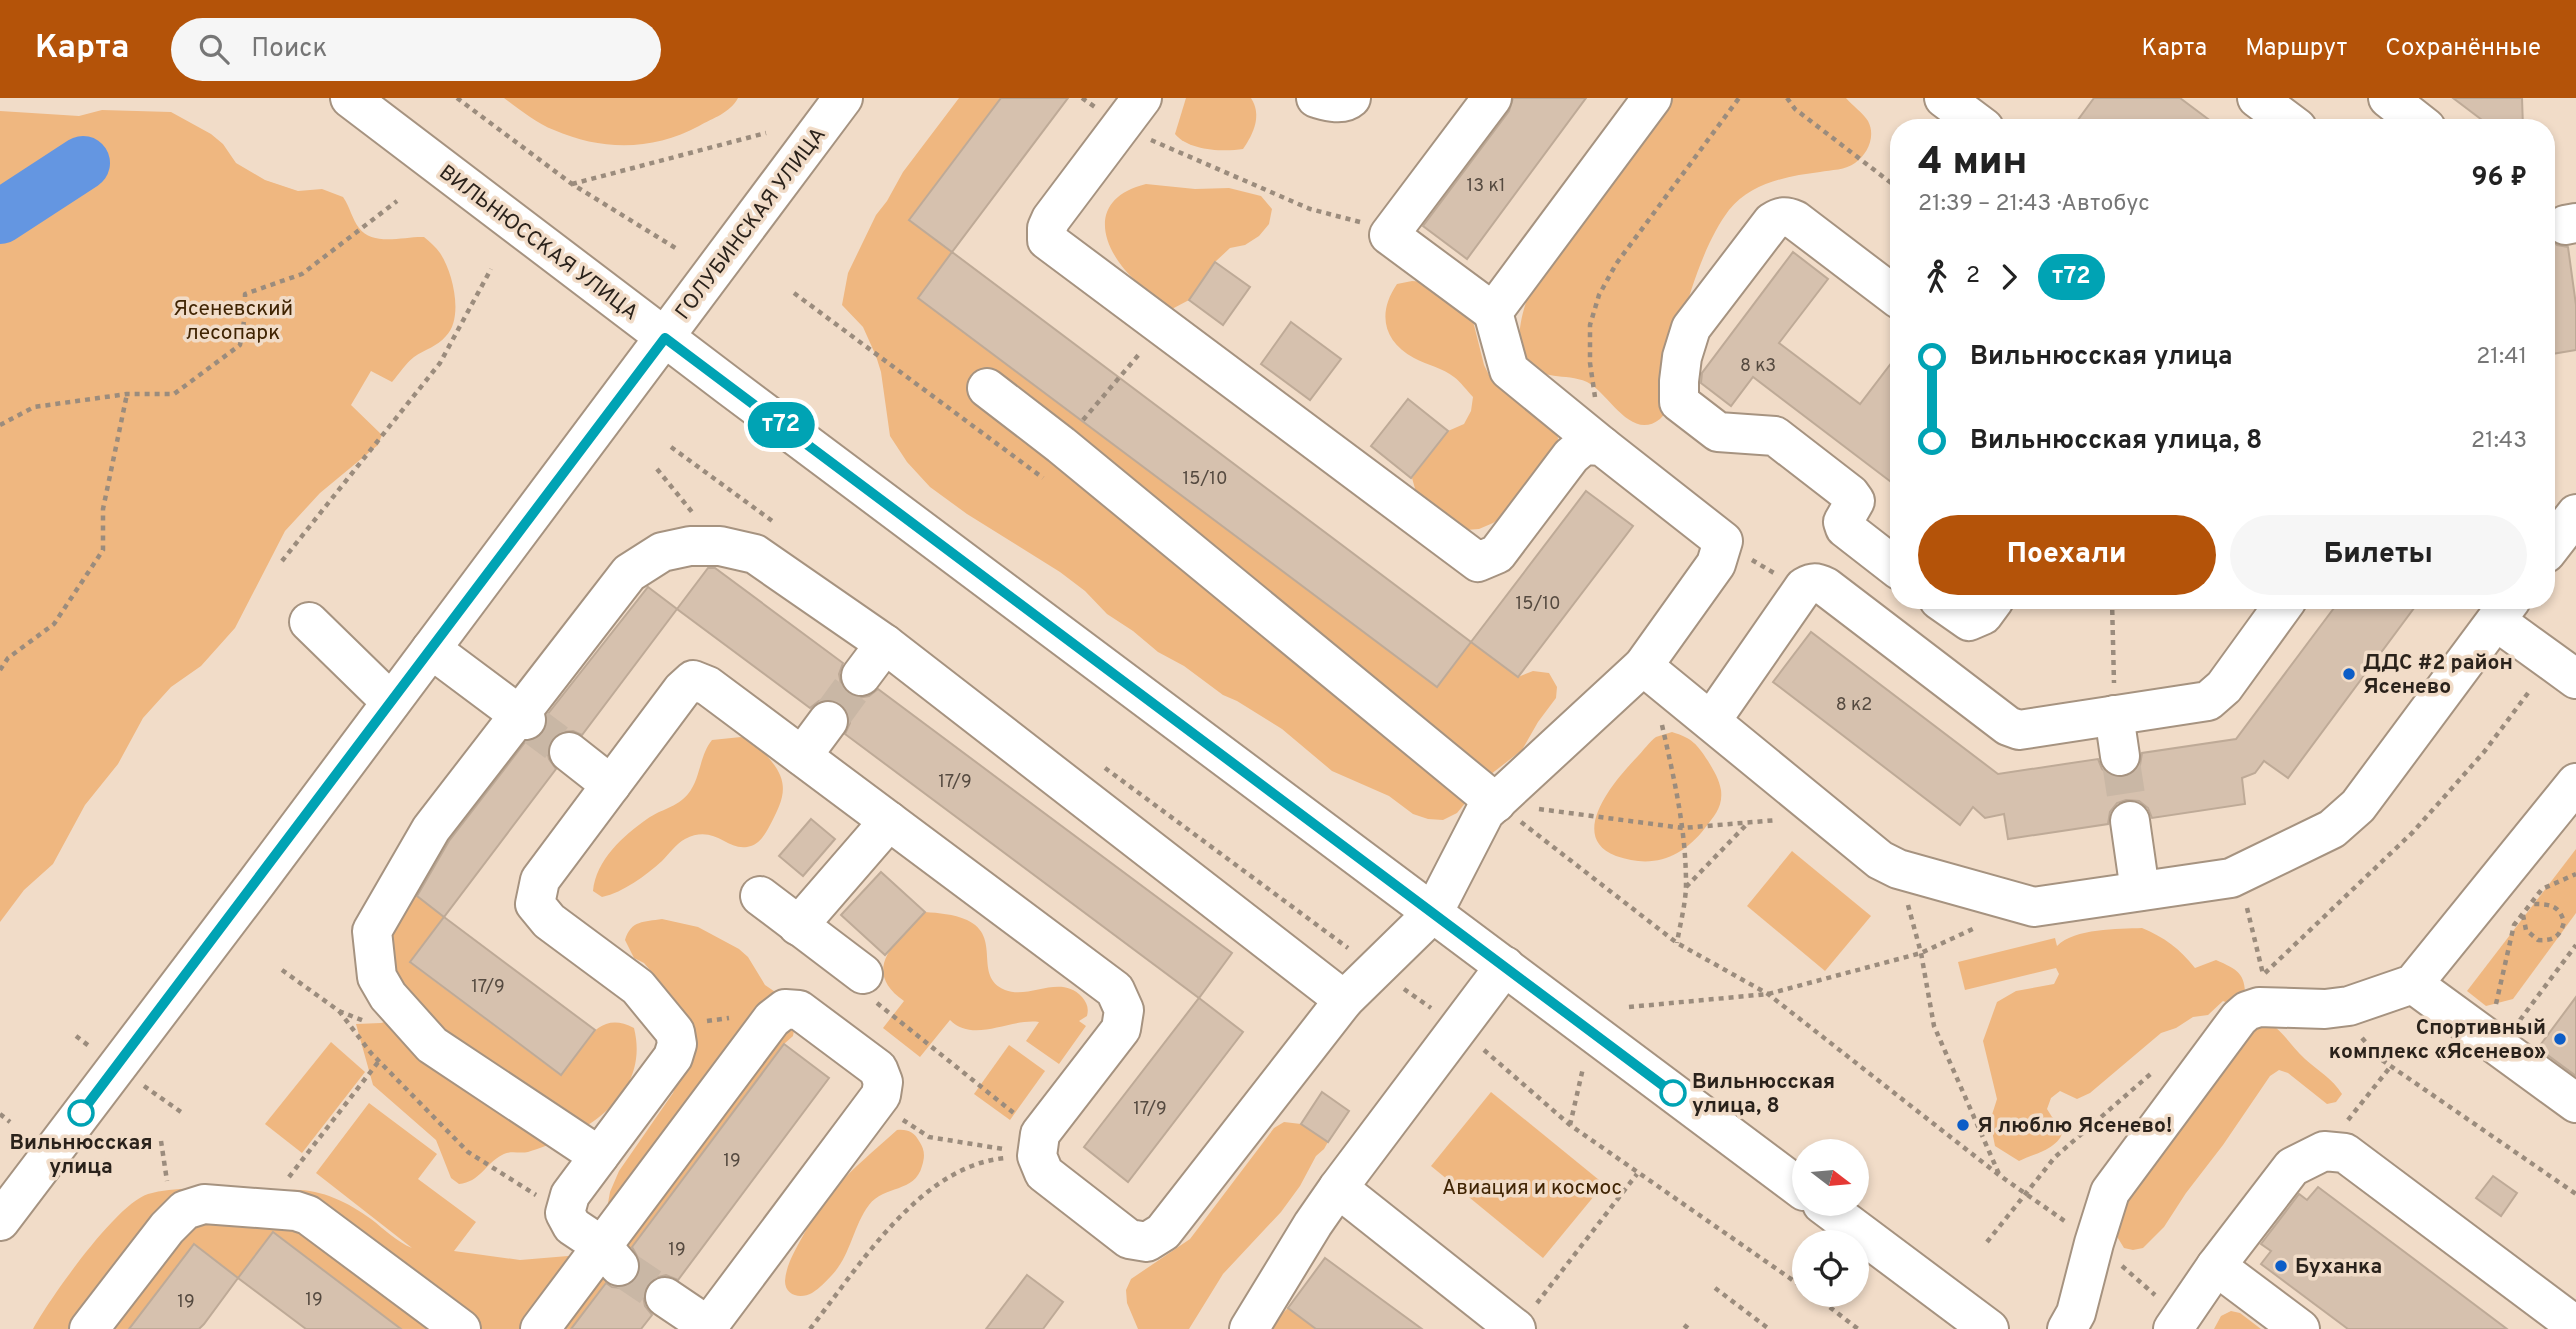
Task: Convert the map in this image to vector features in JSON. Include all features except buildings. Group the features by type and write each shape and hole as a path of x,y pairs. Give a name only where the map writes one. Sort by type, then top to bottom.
{"street":[{"name":"ВИЛЬНЮССКАЯ УЛИЦА","path":"350,98 665,338 1792,1182"},
{"name":"ГОЛУБИНСКАЯ УЛИЦА","path":"0,1221 844,98"},
{"path":"1316,98 1331,102 1347,101 1351,98"},
{"path":"610,1256 572,1226 565,1213 570,1195 673,1056 677,1044 675,1032 638,987 548,920 535,904 540,880 682,690 693,680 708,686 1115,990 1124,1010 1121,1030 1038,1145 1044,1173 1129,1239 1147,1242 1163,1232 1344,1000 1433,913 1485,812 1647,669 1716,564 1723,541 1509,370 1493,312 1389,235 1492,98"},
{"path":"1493,312 1652,98"},
{"path":"1944,98 1972,119"},
{"path":"2257,98 2285,119"},
{"path":"2388,98 2415,119"},
{"path":"1131,112 1051,219 1047,228 1047,240 1478,562 1497,554 1571,456 1584,445 1602,446"},
{"path":"1890,292 1796,220 1787,216 1779,217 1772,222 1691,328 1682,357 1679,402 1718,432 1775,436 1829,477 1854,497 1854,506 1843,525 1890,563"},
{"path":"987,388 1061,445 1496,803"},
{"path":"2555,541 2576,514"},
{"path":"1711,721 1810,585 1854,535"},
{"path":"600,1156 432,1045 388,996 377,977 372,932 430,829 522,717 629,573 662,552 690,546 720,546 755,554 885,644 1344,1000"},
{"path":"1810,585 2008,726 2019,730 2208,701 2224,687 2280,609"},
{"path":"1952,609 1969,621 1983,615 1987,609"},
{"path":"1647,669 1880,860 1898,869 2034,907 2231,878 2332,829 2358,806 2504,610 2564,670"},
{"path":"309,622 391,702"},
{"path":"861,676 885,644"},
{"path":"431,649 522,717"},
{"path":"2114,715 2120,756"},
{"path":"802,756 828,721"},
{"path":"569,752 611,785"},
{"path":"2067,1329 2076,1313 2110,1192 2239,1018 2247,1011 2259,1007 2325,1009 2349,1006 2413,984 2576,783"},
{"path":"798,926 888,821"},
{"path":"2130,821 2140,891"},
{"path":"760,896 863,974"},
{"path":"1249,1329 1338,1188 1505,967"},
{"path":"2413,984 2576,1103"},
{"path":"540,1329 610,1256 772,1019 785,1009 799,1010 878,1069 883,1082 881,1095 707,1328 665,1297"},
{"path":"2173,1329 2216,1266 2292,1167 2324,1151 2346,1153 2576,1326"},
{"path":"1338,1188 1525,1318"},
{"path":"89,1329 167,1228 185,1210 204,1204 296,1211 308,1215 461,1329"},
{"path":"1838,1216 1989,1329"},
{"path":"2216,1266 2300,1329"}],"path":[{"path":"457,98 572,184 677,249"},
{"path":"1602,446 1590,363 1591,325 1599,295 1616,264 1739,98"},
{"path":"1787,98 1795,109 1890,182"},
{"path":"1131,112 1310,209 1370,223 1389,235"},
{"path":"572,184 766,133"},
{"path":"0,425 34,407 127,394 174,394 240,345 245,316 245,294 302,274 397,201"},
{"path":"282,561 440,363 491,269"},
{"path":"1037,474 1163,326"},
{"path":"0,670 8,658 54,624 103,550 103,509 127,394"},
{"path":"657,469 720,546"},
{"path":"1723,541 1766,570 1810,585"},
{"path":"2112,609 2114,715"},
{"path":"1647,669 1681,808 1686,887 1677,943"},
{"path":"2239,875 2263,975 2413,832 2484,752 2564,670"},
{"path":"1496,803 1683,828 1827,816"},
{"path":"1496,803 1677,943 1768,994 1999,1175 1934,1026 1921,953 1898,869"},
{"path":"1686,887 1748,823"},
{"path":"2495,1008 2514,925 2542,889 2576,874"},
{"path":"2523,914 2530,936 2545,941 2557,937 2564,922 2559,910 2552,905 2531,904"},
{"path":"1302,914 1458,1026 1570,1125 1792,1280"},
{"path":"1629,1007 1768,994 1921,953 1979,926"},
{"path":"2500,1046 2576,945"},
{"path":"282,970 339,1012 379,1061 468,1152 565,1213"},
{"path":"863,974 854,984 1038,1145"},
{"path":"2349,1006 2356,1031 2373,1052 2576,1194"},
{"path":"339,1012 374,1024"},
{"path":"675,1032 711,1019 772,1019"},
{"path":"264,1209 379,1061"},
{"path":"1570,1125 1584,1063"},
{"path":"2324,1151 2391,1066"},
{"path":"1987,1242 2054,1157 2154,1071"},
{"path":"877,1101 929,1137 991,1146 1038,1145"},
{"path":"0,1114 10,1122"},
{"path":"810,1329 891,1226 931,1188 975,1164 1038,1145"},
{"path":"1525,1318 1637,1174"},
{"path":"1715,1288 1769,1329"},
{"path":"1830,1307 1858,1329"}],"green space":[{"path":"504,98 738,98 721,115 682,134 646,144 609,145 590,142 554,130 534,120"},
{"path":"959,98 1001,98 910,220 952,252 918,298 1437,687 1471,642 1518,677 1533,671 1549,673 1557,687 1556,698 1522,750 1486,778 1457,813 1443,820 1413,814 1389,796 1332,771 1282,729 1223,695 1184,666 1158,652 1107,614 1085,591 1060,572 967,514 930,487 907,462 890,436 881,372 876,356 863,327 842,305 848,273 876,215 903,172"},
{"path":"1186,98 1251,98 1256,111 1255,124 1243,149 1207,149 1181,140 1175,134"},
{"path":"1667,98 1846,98 1868,121 1871,139 1864,155 1851,165 1770,182 1748,193 1729,210 1707,249 1690,294 1682,322 1673,388 1666,412 1660,419 1649,424 1639,424 1621,413 1587,382 1546,374 1532,366 1522,351 1520,326 1529,292"},
{"name":"Ясеневский лесопарк","path":"102,110 171,112 211,134 223,144 236,163 265,180 298,191 322,189 343,197 365,234 381,239 424,237 438,251 449,271 455,295 454,318 451,328 442,340 411,359 392,382 371,371 351,405 382,435 378,445 320,493 285,531 235,628 201,666 171,687 143,718 118,764 85,805 53,864 24,890 0,922 0,111 79,116"},
{"path":"1146,184 1195,189 1229,188 1261,196 1272,209 1269,224 1259,236 1245,245 1230,248 1215,262 1189,300 1172,309 1125,270 1115,256 1105,230 1109,207 1117,197"},
{"path":"1427,282 1472,317 1484,365 1491,379 1501,390 1541,414 1552,424 1558,438 1557,452 1505,515 1479,529 1466,530 1420,506 1412,478 1448,431 1464,424 1471,411 1473,397 1450,374 1414,358 1395,343 1390,335 1385,316 1391,295 1397,284"},
{"path":"1672,732 1693,742 1712,768 1721,790 1718,810 1687,847 1666,858 1642,861 1616,856 1601,847 1595,835 1595,821 1600,807 1608,792 1651,741"},
{"path":"741,737 760,748 774,765 782,782 779,807 760,841 743,847 713,836 696,835 682,841 655,867 626,887 602,897 593,891 599,869 620,841 647,819 688,794 712,740"},
{"path":"2576,849 2576,913 2513,999 2486,1006 2467,991"},
{"path":"1792,851 1871,916 1825,971 1747,906"},
{"path":"401,884 444,917 410,963 560,1075 599,1027 609,1023 621,1023 634,1028 637,1052 632,1074 623,1093 608,1109 591,1123 549,1145 528,1152 502,1155 466,1183 459,1184 451,1178 436,1140 373,1085 356,1024 392,1020 385,970"},
{"path":"925,912 956,916 978,927 986,946 990,976 995,984 1005,990 1024,992 1064,987 1082,997 1088,1013 1079,1021 1086,1026 1059,1064 1026,1041 1039,1022 970,1030 959,1027 950,1020 920,1057 883,1028 904,1001 891,989 884,977 884,966 895,944"},
{"path":"662,919 698,927 739,949 748,957 765,985 784,998 795,1025 793,1036 784,1044 632,1248 627,1248 606,1214 610,1192 619,1171 673,1093 690,1039 672,996 644,963 634,958 625,940 635,925"},
{"path":"2142,928 2171,944 2195,968 2216,960 2236,970 2244,984 2245,1000 2238,1007 2223,1001 2208,1015 2193,1017 2176,1028 2161,1033 2090,1093 2077,1099 2060,1091 2051,1098 2047,1109 2052,1117 2063,1125 2059,1139 2048,1148 2019,1161 1995,1146 1990,1121 1997,1099 1983,1041 1997,1002 2016,991 2054,984 2059,974 2056,968 1965,990 1958,962 2055,938 2057,946 2085,933"},
{"path":"2268,1022 2279,1030 2305,1059 2330,1079 2342,1094 2336,1102 2327,1104 2288,1073 2279,1070 2270,1076 2164,1227 2143,1248 2124,1248 2113,1230 2129,1195 2257,1025"},
{"path":"331,1042 365,1072 302,1153 265,1124"},
{"path":"1009,1045 1045,1071 1010,1120 974,1094"},
{"name":"Авиация и космос","path":"1491,1092 1604,1184 1543,1258 1431,1166"},
{"path":"369,1103 437,1154 418,1179 476,1222 454,1251 520,1260 580,1255 619,1266 571,1329 401,1329 273,1232 238,1278 194,1244 129,1329 33,1329 68,1275 102,1233 135,1201 162,1191 207,1189 267,1194 309,1191 347,1204 412,1248 316,1173"},
{"path":"1284,1122 1301,1124 1328,1142 1316,1156 1300,1186 1281,1212 1223,1274 1189,1329 1138,1329 1127,1303 1126,1290 1131,1279 1190,1239 1274,1128"},
{"path":"897,1130 910,1132 921,1144 924,1156 918,1175 906,1185 875,1199 864,1213 844,1259 832,1275 812,1293 794,1295 786,1286 787,1268 813,1217 834,1189"},
{"path":"1288,1308 1316,1329 1266,1329"},
{"path":"2231,1311 2240,1313 2261,1329 2214,1329 2221,1316"}],"waterway":[{"path":"0,217 83,163"}],"tunnel":[{"path":"828,721 861,676"},
{"path":"526,720 569,752"},
{"path":"2120,756 2130,821"},
{"path":"619,1266 665,1297"}],"bus line":[{"name":"т72","path":"81,1113 665,338 1673,1093"}],"place":[{"name":"ДДС #2 район Ясенево","path":"2349,674"},
{"name":"Спортивный комплекс «Ясенево»","path":"2560,1039"},
{"name":"Вильнюсская улица, 8","path":"1673,1093"},
{"name":"Вильнюсская улица","path":"81,1113"},
{"name":"Я люблю Ясенево!","path":"1963,1125"},
{"name":"Буханка","path":"2281,1266"}]}
